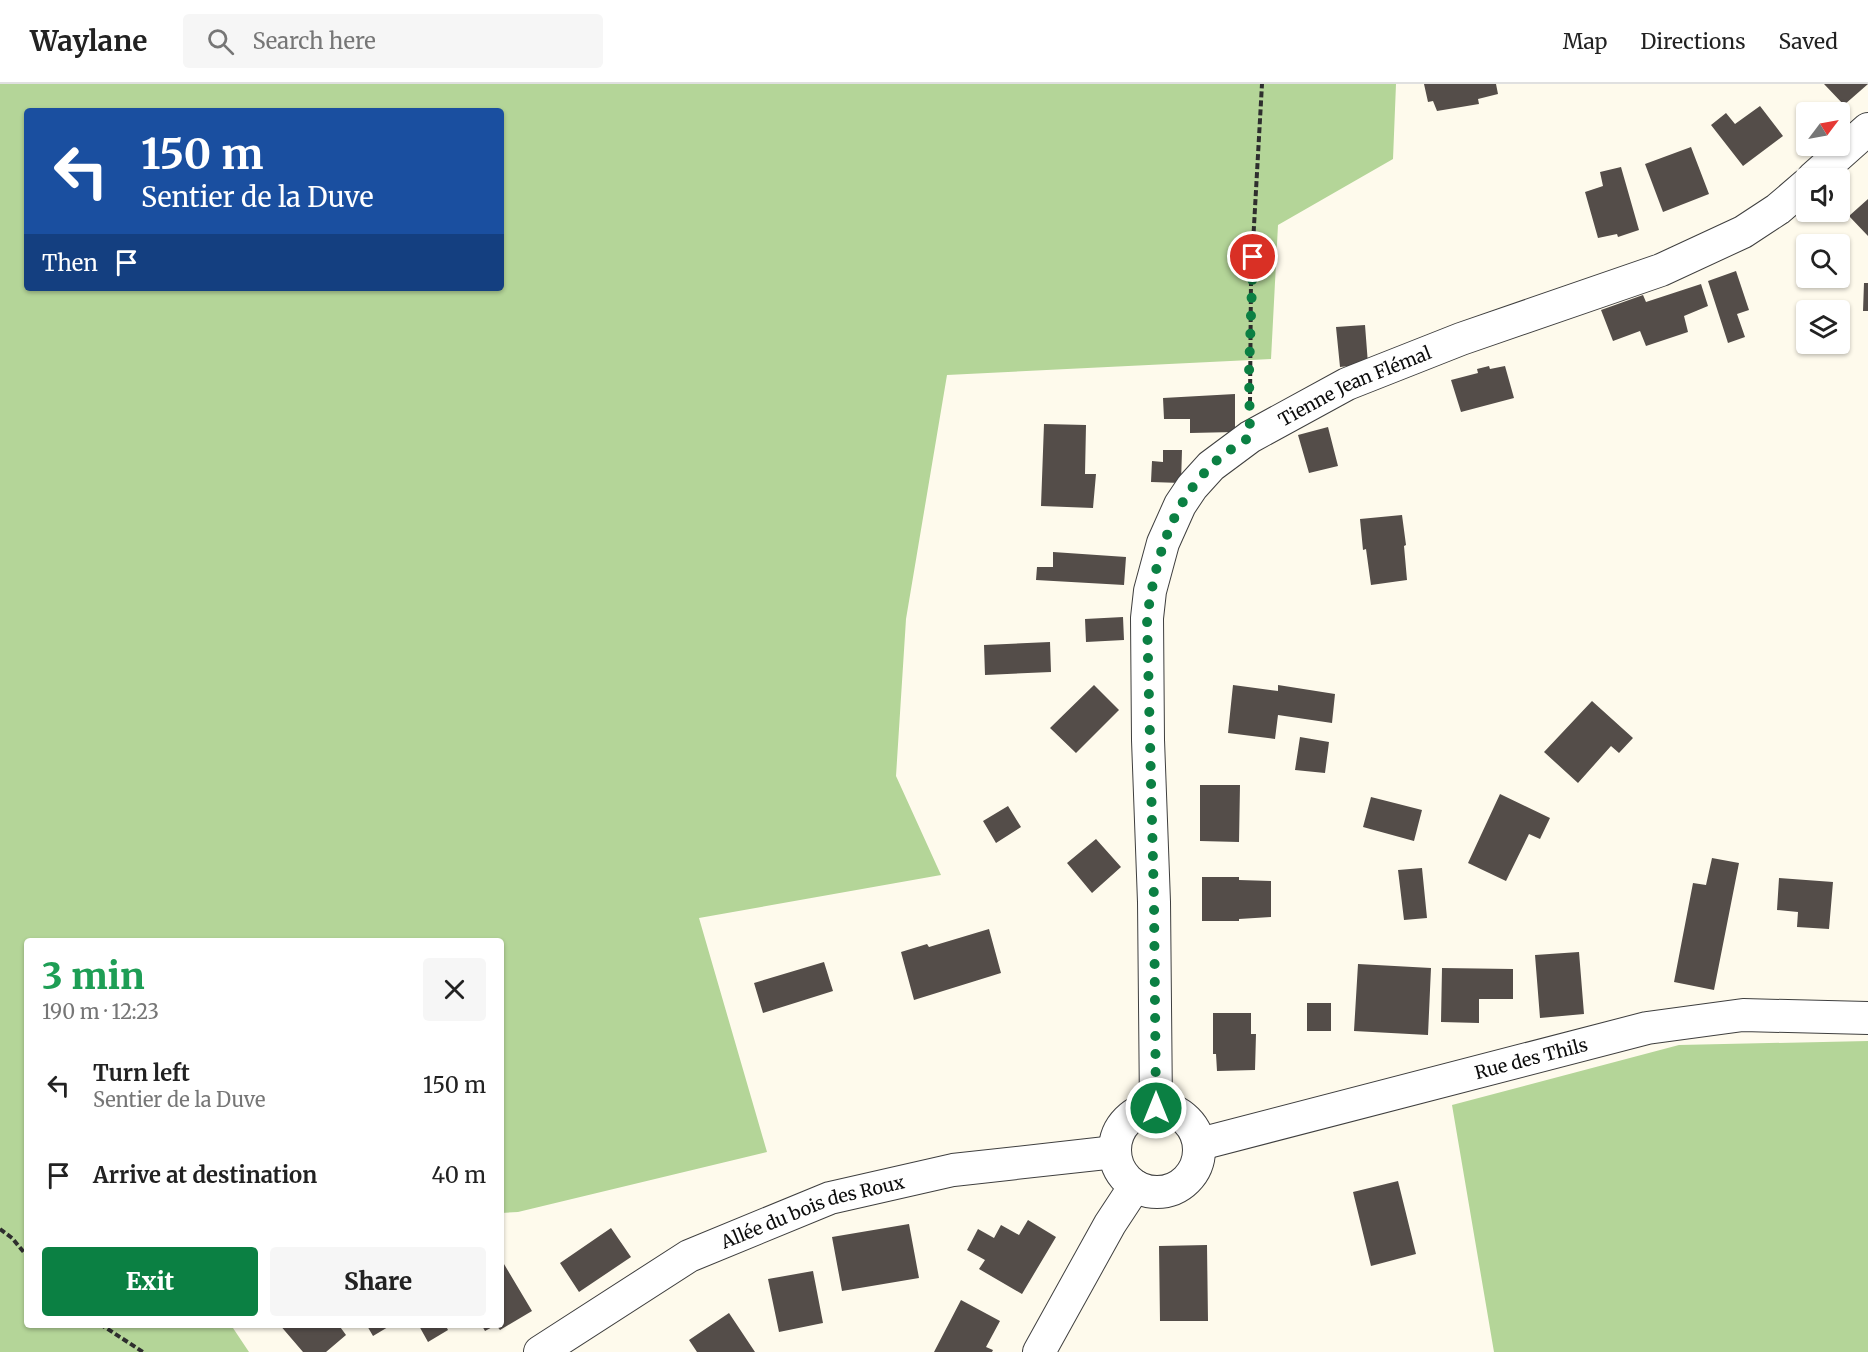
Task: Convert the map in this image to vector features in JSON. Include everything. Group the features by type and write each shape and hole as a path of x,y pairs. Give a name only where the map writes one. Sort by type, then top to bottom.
{"street":[{"path":"1824,168 1868,129"},
{"name":"Tienne Jean Flémal","path":"1156,1108 1147,618 1150,591 1163,543 1180,505 1192,487 1211,466 1250,437 1323,396 1378,370 1471,335 1661,270 1743,232 1778,209 1796,194"},
{"name":"Rue des Thils","path":"1200,1144 1647,1028 1743,1015 1868,1018"},
{"path":"1156,1108 1174,1111 1185,1118 1194,1128 1200,1144 1197,1166 1190,1178 1181,1186 1155,1193 1136,1186 1123,1175 1116,1160 1114,1146 1124,1123 1144,1109 1156,1108"},
{"name":"Allée du bois des Roux","path":"540,1352 689,1256 830,1198 953,1170 1115,1152"},
{"path":"1039,1352 1110,1224 1136,1186"}],"path":[{"path":"1250,437 1251,279 1263,84"},
{"path":"0,1229 12,1238 24,1252"},
{"path":"106,1328 142,1352"}],"green space":[{"path":"0,84 1396,84 1393,159 1278,225 1271,359 947,375 906,619 896,776 941,875 699,918 767,1152 518,1212 504,1213 504,938 24,938 24,1328 233,1328 249,1352 0,1352"},
{"path":"1868,1041 1868,1352 1494,1352 1452,1105 1679,1045"}],"building":[{"path":"1424,84 1496,84 1498,94 1478,99 1479,104 1437,111 1433,101 1428,102"},
{"path":"1824,84 1868,84 1847,102 1841,102"},
{"path":"1760,106 1783,136 1743,166 1711,125 1726,113 1735,124"},
{"path":"1691,147 1709,194 1663,212 1645,164"},
{"path":"1621,167 1639,230 1618,237 1617,234 1598,238 1585,192 1603,186 1600,172"},
{"path":"1868,199 1868,236 1850,217"},
{"path":"1736,271 1749,310 1737,314 1745,337 1728,343 1708,281"},
{"path":"1864,283 1868,283 1868,311 1863,311"},
{"path":"1701,284 1708,306 1684,316 1688,332 1646,346 1640,331 1613,341 1601,310 1643,295 1646,302"},
{"path":"1365,325 1368,364 1340,367 1336,327"},
{"path":"1489,366 1490,369 1505,366 1514,398 1461,412 1451,380 1478,373 1477,369"},
{"path":"1235,394 1235,432 1190,433 1190,419 1164,419 1163,398"},
{"path":"1044,424 1086,425 1085,474 1096,474 1093,508 1041,506"},
{"path":"1328,427 1338,466 1309,473 1298,435"},
{"path":"1163,450 1182,450 1181,483 1151,482 1152,461 1163,462"},
{"path":"1402,515 1407,580 1371,585 1366,549 1363,550 1360,519"},
{"path":"1053,552 1126,557 1124,585 1036,580 1037,567 1053,567"},
{"path":"1123,617 1124,640 1086,642 1085,619"},
{"path":"1050,642 1051,672 985,675 984,645"},
{"path":"1094,685 1119,710 1076,753 1050,728"},
{"path":"1233,685 1278,691 1278,685 1335,694 1332,723 1278,715 1275,739 1228,733"},
{"path":"1592,701 1633,738 1619,753 1611,746 1578,783 1544,752"},
{"path":"1300,737 1329,742 1325,773 1295,770"},
{"path":"1200,785 1240,785 1239,842 1200,841"},
{"path":"1500,794 1550,818 1540,839 1529,834 1506,881 1468,863"},
{"path":"1371,797 1422,810 1414,841 1363,827"},
{"path":"1008,806 1021,827 996,843 983,821"},
{"path":"1096,839 1121,867 1092,893 1067,863"},
{"path":"1712,858 1739,863 1714,990 1674,982 1693,883 1706,885"},
{"path":"1422,868 1427,918 1404,920 1398,870"},
{"path":"1202,877 1239,877 1239,880 1271,881 1271,917 1239,919 1239,921 1202,921"},
{"path":"1779,878 1833,882 1829,929 1797,927 1798,912 1777,910"},
{"path":"989,929 1001,973 914,1000 901,952 927,944 929,947"},
{"path":"1579,952 1584,1014 1540,1018 1535,955"},
{"path":"824,962 833,991 763,1013 754,983"},
{"path":"1358,964 1431,968 1428,1035 1354,1031"},
{"path":"1442,968 1513,969 1513,999 1479,999 1479,1023 1441,1022"},
{"path":"1307,1003 1331,1003 1331,1031 1307,1031"},
{"path":"1213,1013 1251,1013 1251,1034 1256,1034 1255,1070 1217,1071 1216,1054 1213,1054"},
{"path":"1398,1181 1416,1254 1371,1266 1353,1192"},
{"path":"1028,1220 1056,1237 1022,1294 979,1269 985,1260 967,1250 978,1229 994,1238 1001,1225 1019,1235"},
{"path":"909,1224 919,1278 842,1291 832,1237"},
{"path":"611,1228 631,1257 579,1292 560,1263"},
{"path":"1207,1245 1208,1321 1160,1321 1159,1246"},
{"path":"504,1264 532,1311 504,1328"},
{"path":"813,1271 823,1323 779,1332 768,1279"},
{"path":"961,1300 1000,1321 986,1347 993,1350 992,1352 934,1352"},
{"path":"729,1313 755,1352 697,1352 689,1340"},
{"path":"282,1328 341,1328 346,1335 326,1352 303,1352"},
{"path":"368,1328 386,1328 373,1336"},
{"path":"420,1328 447,1328 448,1330 428,1342"}],"route":[{"path":"1156,1108 1154,902 1147,669 1147,618 1150,591 1163,543 1180,505 1192,487 1211,466 1250,437 1249,373 1253,257"}]}
